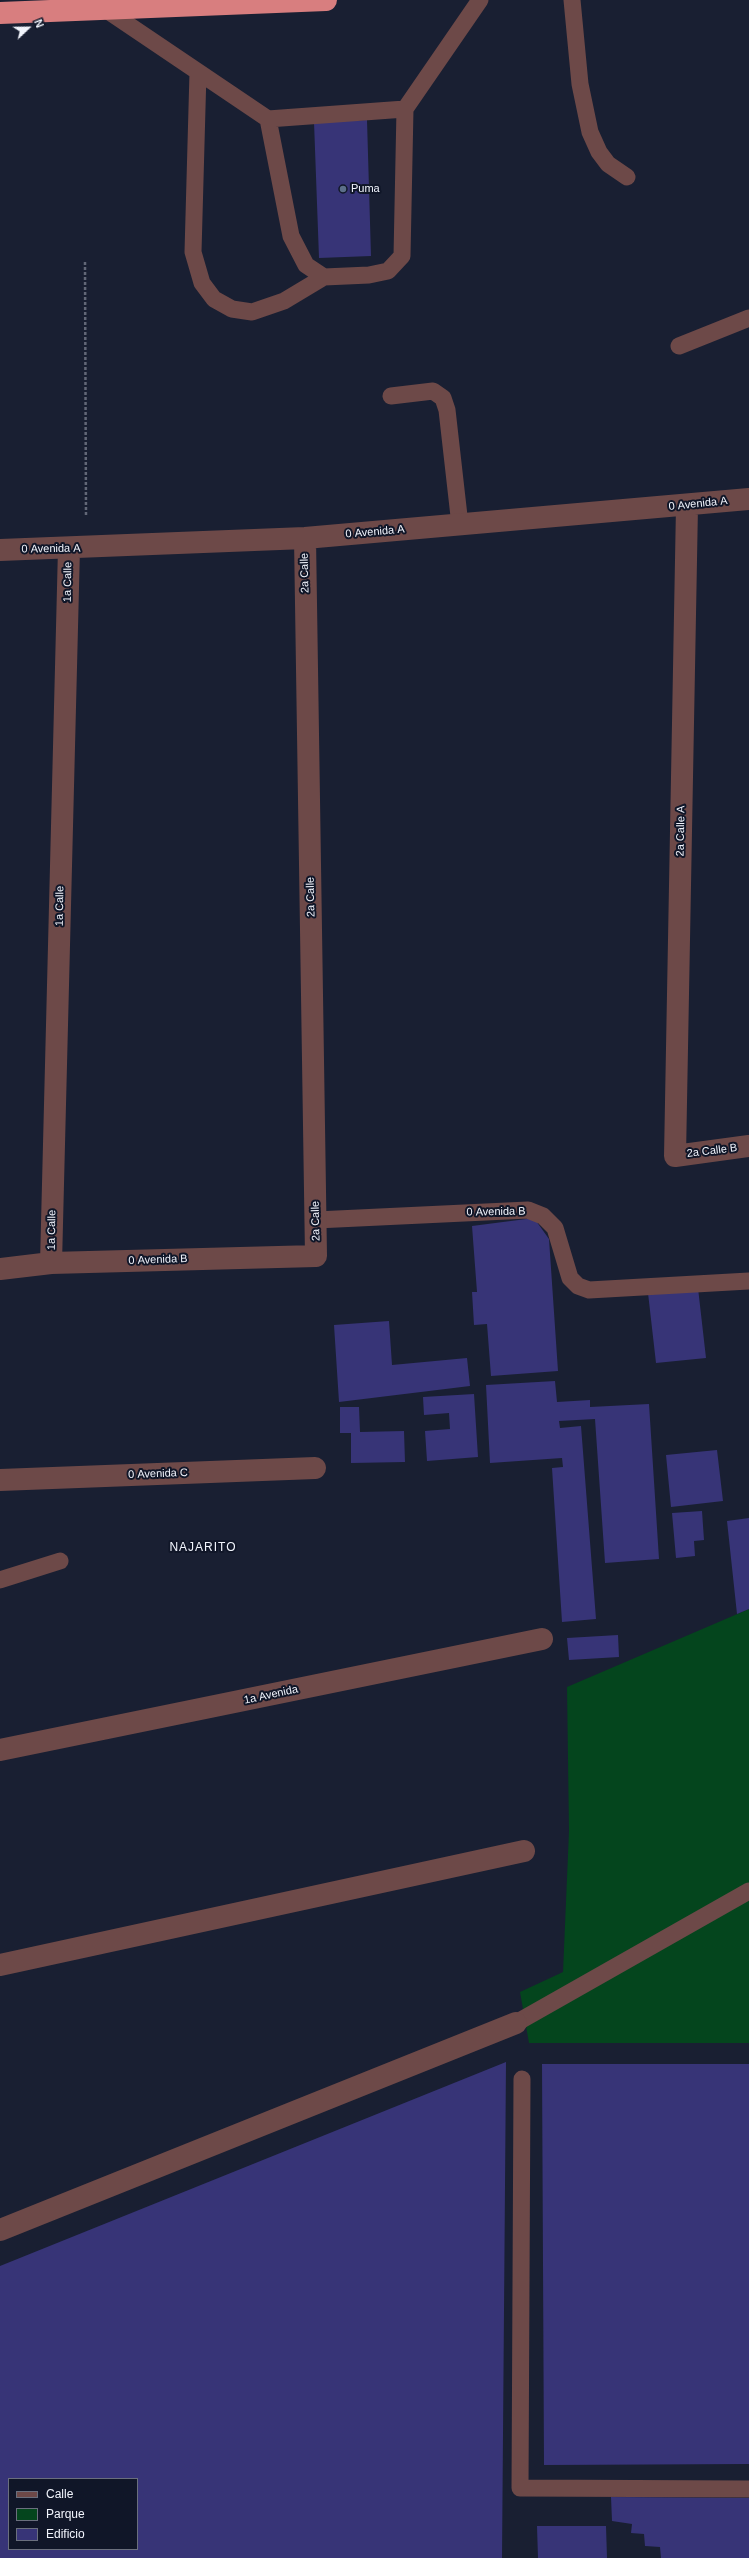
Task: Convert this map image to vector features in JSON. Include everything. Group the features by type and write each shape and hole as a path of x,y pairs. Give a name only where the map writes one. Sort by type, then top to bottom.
{"highway":[{"path":"0,13 326,0"}],"street":[{"name":"0 Avenida A","path":"0,550 305,538 687,506 749,499"},
{"name":"2a Calle A","path":"674,1156 687,506"},
{"name":"2a Calle","path":"305,538 316,1256"},
{"name":"1a Calle","path":"51,1263 78,548"},
{"name":"2a Calle B","path":"674,1156 749,1146"},
{"name":"0 Avenida B","path":"0,1269 51,1263 316,1256"},
{"name":"0 Avenida C","path":"0,1480 315,1468"},
{"name":"1a Avenida","path":"0,1750 542,1639"},
{"path":"0,1965 524,1851"},
{"path":"0,2230 516,2023"}],"lane":[{"path":"198,72 193,252 202,283 214,299 232,309 252,312 284,301 324,277 369,275 388,271 402,256 405,109 480,0"},
{"path":"572,0 580,84 590,132 599,152 608,164 627,177"},
{"path":"105,9 268,119 405,109"},
{"path":"268,119 291,236 306,265 324,277"},
{"path":"679,346 749,318"},
{"path":"391,396 433,391 443,398 447,410 460,525"},
{"name":"0 Avenida B","path":"316,1220 528,1210 543,1216 555,1228 570,1278 578,1286 589,1290 749,1281"},
{"path":"0,1580 60,1561"},
{"path":"516,2023 749,1891"},
{"path":"522,2079 520,2488 749,2489"}],"path":[{"path":"78,548 85,262"}],"green space":[{"path":"749,1609 749,2043 529,2043 520,1992 563,1972 569,1831 567,1687"}],"building":[{"name":"Puma","path":"367,120 371,256 319,258 314,122"},
{"path":"534,1218 549,1239 558,1371 491,1376 487,1324 474,1325 472,1292 477,1292 472,1226"},
{"path":"698,1288 706,1358 656,1363 648,1293"},
{"path":"389,1321 392,1365 467,1358 470,1386 339,1402 334,1325"},
{"path":"555,1381 557,1402 590,1400 590,1407 649,1404 659,1559 605,1563 595,1419 559,1421 560,1428 581,1426 596,1619 562,1622 552,1468 563,1467 562,1458 490,1463 486,1385"},
{"path":"474,1394 478,1457 427,1461 425,1431 450,1429 449,1413 424,1415 423,1397"},
{"path":"340,1407 359,1407 360,1432 404,1431 405,1462 351,1463 351,1433 340,1433"},
{"path":"717,1450 723,1501 671,1507 666,1455"},
{"path":"702,1511 704,1540 694,1541 695,1556 676,1558 672,1513"},
{"path":"749,1518 749,1609 737,1614 727,1521"},
{"path":"618,1635 619,1657 569,1660 567,1638"},
{"path":"506,2062 502,2558 0,2558 0,2266"},
{"path":"542,2064 749,2064 749,2464 544,2465"},
{"path":"611,2497 749,2498 749,2558 661,2558 660,2547 645,2546 644,2534 631,2533 632,2524 612,2521"},
{"path":"537,2526 606,2526 607,2558 538,2558"}],"place":[{"name":"Puma","path":"343,189"}],"district":[{"name":"NAJARITO","path":"203,1548"}]}
